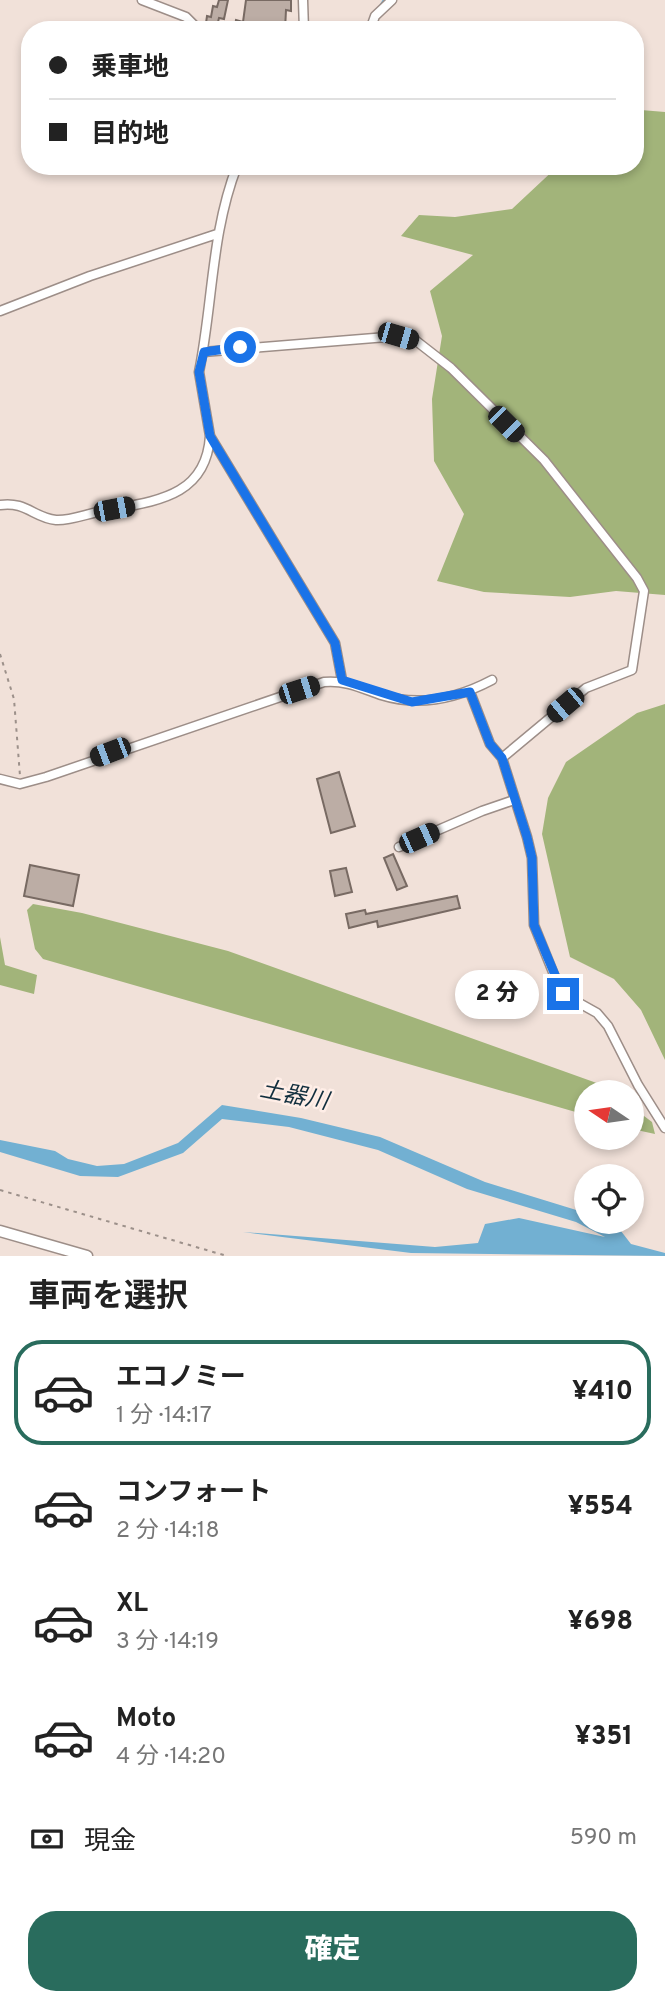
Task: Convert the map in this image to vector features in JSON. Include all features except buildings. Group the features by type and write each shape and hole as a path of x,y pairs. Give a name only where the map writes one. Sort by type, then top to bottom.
{"street":[{"path":"142,0 189,21"},
{"path":"303,0 304,21"},
{"path":"373,21 392,0"},
{"path":"0,505 21,505 57,520 177,493 194,478 209,458 210,436 199,372 204,352 217,234 224,198 233,175"},
{"path":"0,312 90,276 217,234"},
{"path":"204,352 398,336 415,341 451,368 544,460 637,578 644,592 632,670 586,688 502,758"},
{"path":"210,436 335,643 342,680"},
{"path":"0,779 20,784 324,682 342,680 412,702 470,692 492,680"},
{"path":"470,692 490,744 502,758 532,858 534,925 556,982 563,994 597,1013 608,1026 638,1084 665,1128"},
{"path":"399,847 514,800"},
{"path":"0,1231 87,1256"}],"path":[{"path":"0,654 14,699 20,784"},
{"path":"0,1190 227,1256"}],"green space":[{"path":"644,110 665,112 665,595 616,591 570,597 484,592 437,581 464,514 434,461 432,399 442,336 430,291 473,255 401,236 419,215 455,217 512,209 548,175 644,175"},
{"path":"665,704 665,1060 641,1010 614,979 570,957 542,834 548,798 566,762 637,713"},
{"path":"33,904 82,913 228,951 588,1080 574,1080 574,1112 43,959 35,949 27,910"},
{"path":"0,937 5,965 37,975 34,994 0,985"},
{"path":"644,1116 652,1122 655,1134 644,1132"}],"water":[{"path":"222,1105 301,1118 380,1137 485,1182 574,1209 574,1221 467,1189 378,1150 289,1127 222,1119 183,1153 118,1177 80,1176 0,1152 0,1140 55,1151 68,1159 97,1166 124,1164 178,1143"},
{"path":"519,1218 574,1230 574,1234 605,1237 599,1234 623,1234 631,1244 665,1253 665,1256 411,1253 243,1232 435,1247 478,1243 485,1224"}],"waterway":[{"path":"381,5 384,0"}],"route":[{"path":"240,347 204,352 199,372 210,436 222,450 335,643 342,680 385,696 412,702 470,692 490,744 502,758 527,837 532,858 534,925 563,994"}],"water label":[{"name":"土器川","path":"294,1097"}]}
